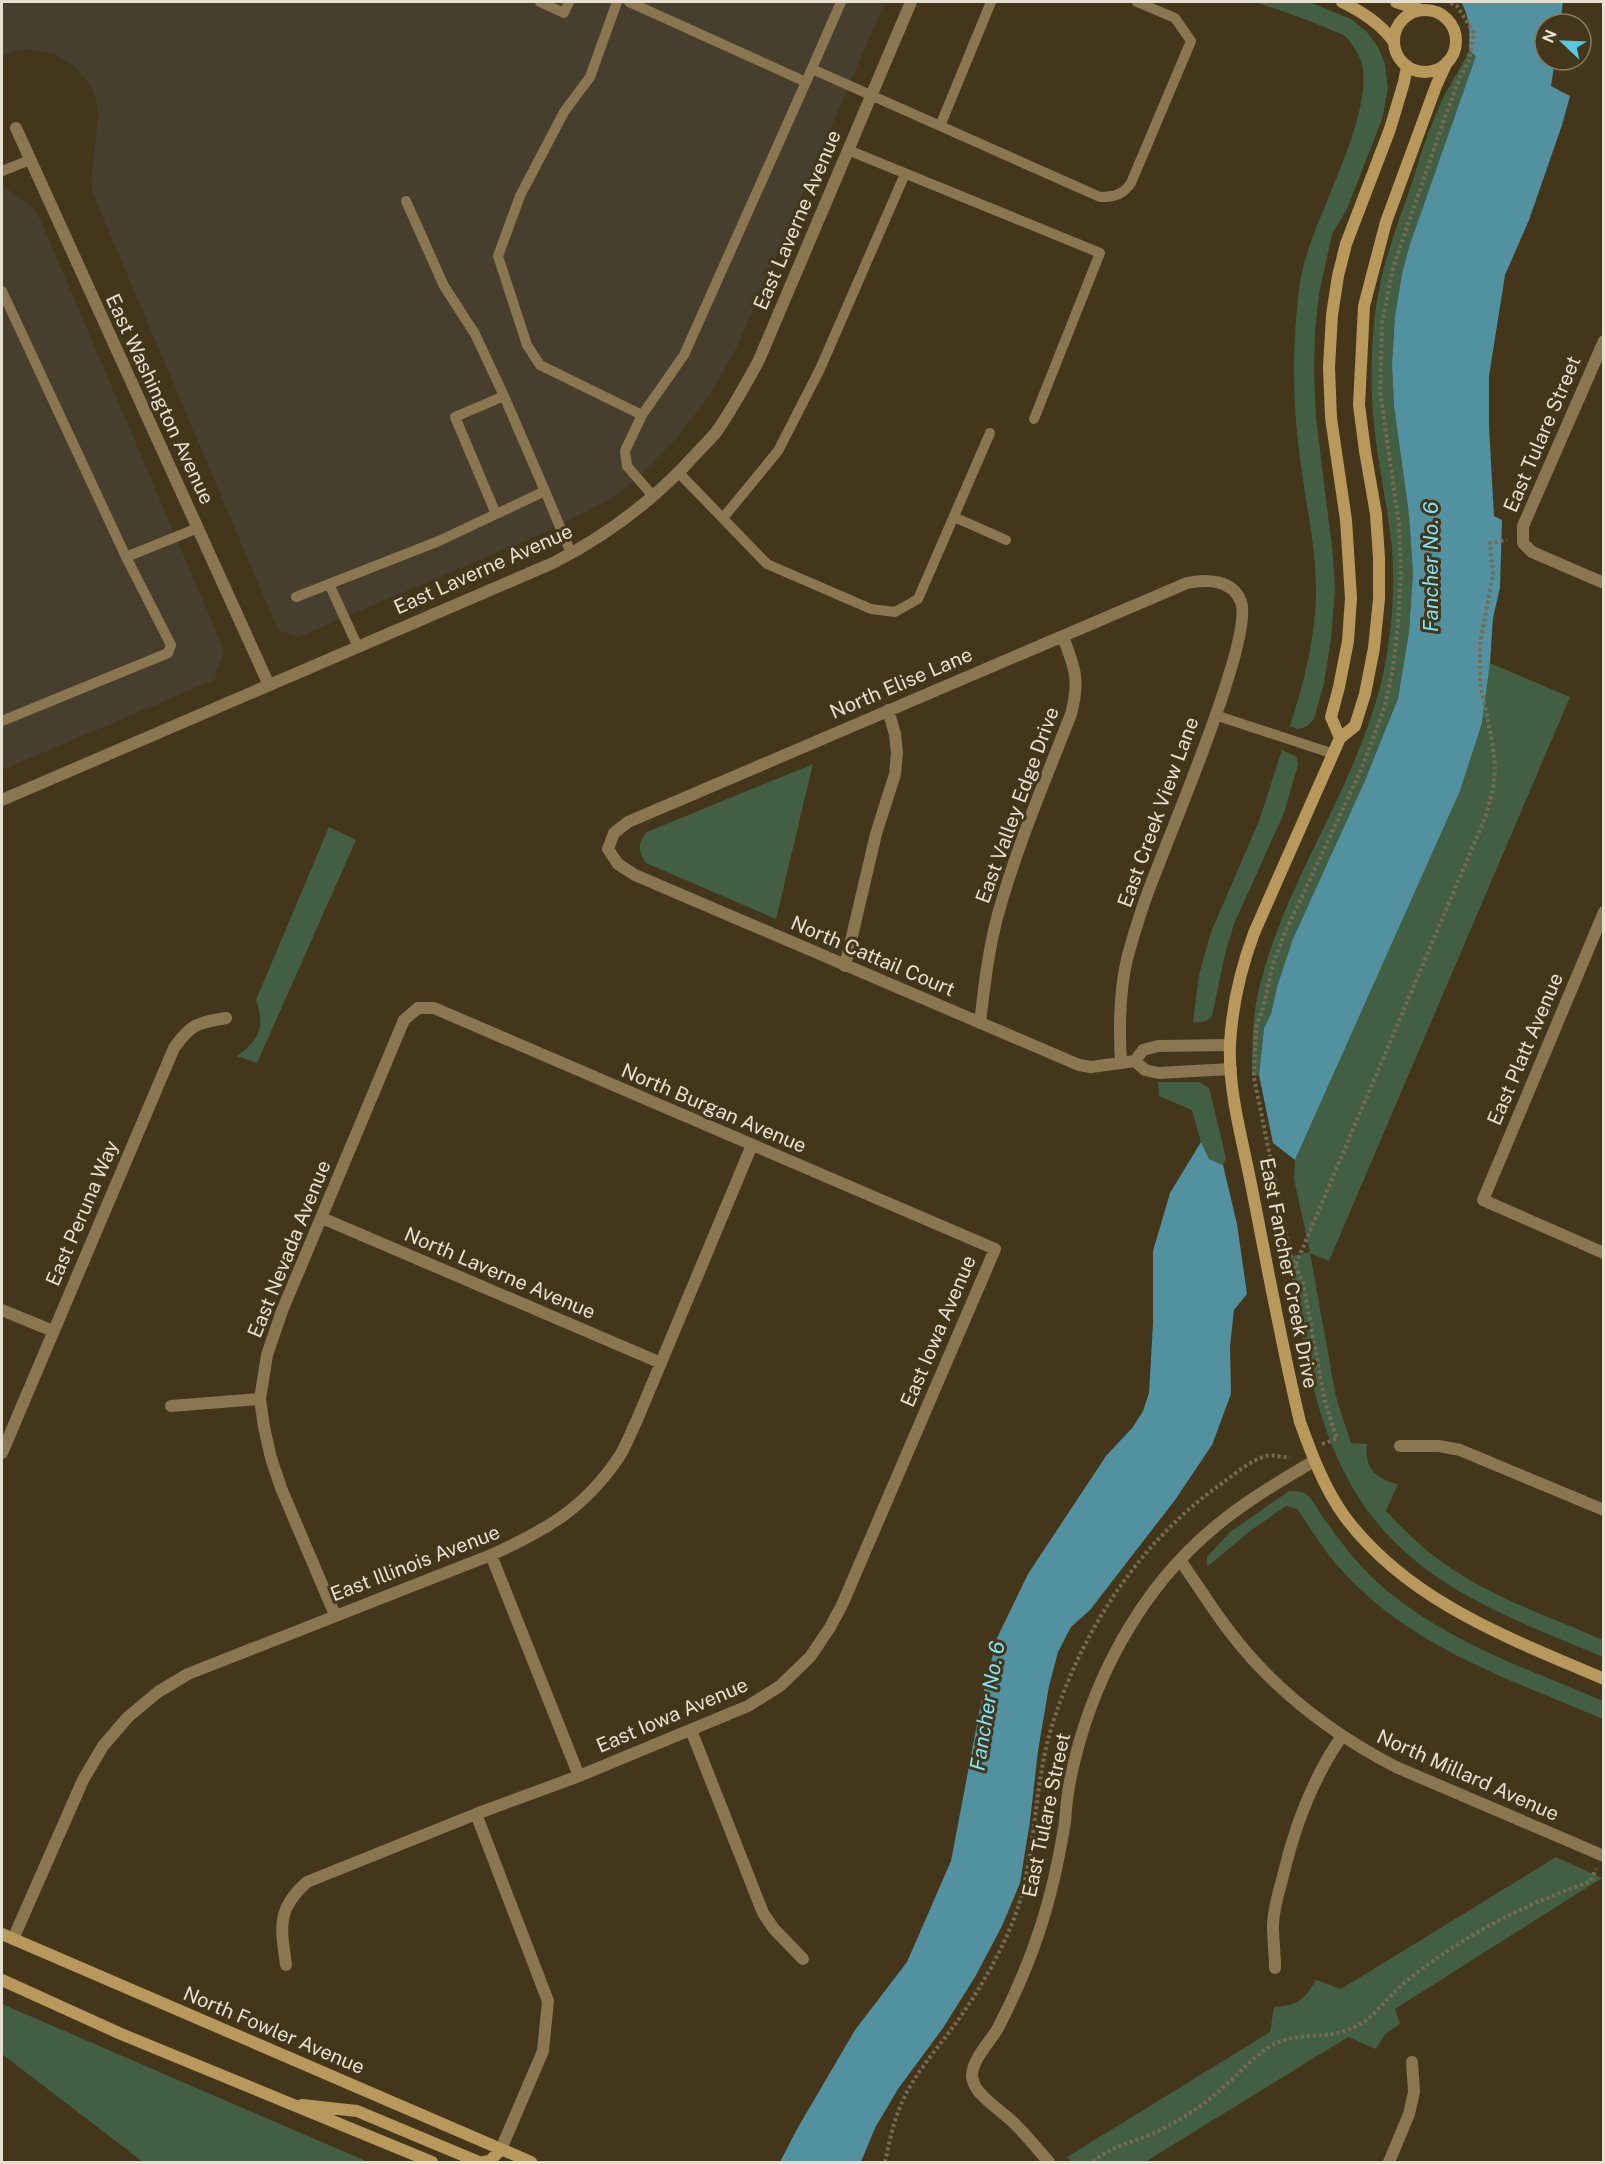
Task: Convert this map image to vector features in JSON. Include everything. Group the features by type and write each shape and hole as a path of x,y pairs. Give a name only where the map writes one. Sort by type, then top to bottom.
{"street":[{"name":"East Laverne Avenue","path":"2,800 572,553 614,527 653,496 679,473 716,433 759,360 911,2"},
{"path":"1342,2 1364,14 1394,42"},
{"path":"1396,2 1442,14 1455,30 1455,50 1447,62 1433,71 1424,72 1407,66 1396,51 1394,42 1398,24 1404,17 1421,10"},
{"name":"East Fancher Creek Drive","path":"1447,62 1386,222 1364,306 1359,405 1376,514 1379,558 1379,599 1374,648 1365,694 1355,726 1340,738 1261,913 1246,953 1234,1007 1230,1044 1231,1069 1239,1124 1300,1422 1314,1461 1328,1490 1345,1516 1392,1568 1430,1596 1463,1616 1604,1679"},
{"path":"1340,738 1331,717 1348,641 1351,598 1346,520 1331,418 1329,368 1332,315 1346,244 1390,129 1407,66"},
{"name":"East Washington Avenue","path":"16,128 270,685"},
{"name":"East Tulare Street","path":"1604,341 1523,526 1523,543 1532,552 1604,583"},
{"name":"North Elise Lane","path":"608,849 614,833 628,822 888,710 1187,584 1213,581 1225,585"},
{"name":"East Creek View Lane","path":"1121,1063 1119,1023 1127,962 1145,902 1231,671 1241,627 1242,604 1236,593 1225,585"},
{"name":"East Valley Edge Drive","path":"980,1023 987,969 1009,878 1071,714 1077,692 1075,668 1063,637"},
{"path":"845,966 876,834 895,774 897,753 895,734 888,710"},
{"name":"North Cattail Court","path":"608,849 618,864 635,874 1079,1065 1091,1067 1135,1061 1143,1050 1158,1046 1230,1044"},
{"name":"East Platt Avenue","path":"1604,912 1483,1200 1604,1253"},
{"name":"North Burgan Avenue","path":"417,1008 434,1008 994,1249"},
{"name":"East Nevada Avenue","path":"335,1615 281,1488 271,1458 261,1399 267,1354 282,1311 404,1020 417,1008"},
{"name":"East Peruna Way","path":"2,1453 174,1048 188,1029 204,1022 226,1018"},
{"path":"1135,1061 1145,1070 1158,1073 1231,1069"},
{"name":"East Illinois Avenue","path":"7,1937 83,1780 103,1746 128,1717 158,1692 188,1674 491,1555 536,1535 569,1513 597,1486 620,1456 752,1145"},
{"name":"North Laverne Avenue","path":"322,1218 661,1363"},
{"name":"East Iowa Avenue","path":"286,1965 282,1934 284,1914 293,1894 307,1882 476,1814 579,1776 748,1706 780,1686 810,1658 842,1605 994,1249"},
{"path":"2,1310 53,1331"},
{"path":"171,1406 261,1399"},
{"path":"1400,1446 1439,1446 1460,1450 1604,1510"},
{"name":"East Tulare Street","path":"1049,2163 1017,2126 981,2095 972,2076 976,2063 1013,1999 1047,1910 1057,1868 1069,1782 1097,1689 1120,1643 1149,1598 1180,1560 1215,1527 1256,1497 1314,1461"},
{"path":"491,1555 579,1776"},
{"name":"North Millard Avenue","path":"1180,1560 1230,1632 1257,1664 1319,1720 1366,1751 1412,1774 1604,1856"},
{"path":"691,1730 762,1913 803,1959"},
{"path":"1275,1968 1273,1926 1275,1909 1290,1845 1309,1792 1326,1759 1342,1736"},
{"path":"476,1814 548,2001 543,2051 501,2150 490,2161 483,2163"},
{"name":"North Fowler Avenue","path":"7,1937 531,2163"},
{"path":"2,1980 121,2034 432,2163"},
{"path":"1389,2163 1409,2114 1414,2092 1412,2062"},
{"path":"286,2103 357,2111 478,2163"}],"lane":[{"path":"540,2 564,14 569,2"},
{"path":"617,2 590,77 564,112 520,195 498,256 527,345 540,365 642,415"},
{"path":"629,2 806,82"},
{"path":"653,496 627,466 625,451 642,415 684,355 841,2"},
{"path":"940,126 990,2"},
{"path":"812,69 1100,197 1113,197 1125,191 1131,183 1191,41 1175,18 1137,2"},
{"path":"848,150 1100,253 1034,419"},
{"path":"2,171 30,160"},
{"path":"723,518 778,451 820,369 906,174"},
{"path":"406,201 444,286 475,334 572,553"},
{"path":"2,291 126,556 171,645 168,653 2,721"},
{"path":"495,514 455,417 504,396"},
{"path":"679,473 768,564 871,609 895,612 918,599 990,433"},
{"path":"296,597 439,541 545,491"},
{"path":"954,517 1006,540"},
{"path":"126,556 198,528"},
{"path":"328,584 358,646"},
{"path":"1215,715 1334,754"}],"path":[{"path":"1296,1264 1485,818 1495,766 1480,682 1480,644 1493,574 1490,543 1507,540"},
{"path":"1256,1027 1254,1078 1290,1254 1304,1282 1325,1402 1337,1439"},
{"path":"1093,2163 1112,2149 1154,2133 1202,2105 1262,2052 1275,2044 1300,2036 1316,2037 1336,2034 1359,2025 1402,1984 1486,1926 1552,1894 1590,1882 1595,1873"}],"shaded area":[{"path":"2,2 885,2 738,345 710,395 675,440 641,475 611,499 548,531 298,637 278,630 93,194 91,180 98,117 97,103 92,89 77,68 54,54 29,49 2,56"},
{"path":"2,185 34,209 41,221 224,650 214,680 2,770"}],"green space":[{"path":"1254,2 1309,2 1351,19 1366,31 1378,47 1385,64 1388,89 1382,119 1347,209 1332,234 1319,294 1314,372 1316,418 1335,589 1331,639 1324,683 1314,719 1306,727 1297,729 1290,726 1309,656 1316,584 1294,392 1297,304 1306,257 1351,139 1359,111 1363,84 1361,61 1349,40 1339,33 1303,18"},
{"path":"1469,50 1477,56 1409,247 1395,316 1392,364 1394,406 1409,515 1413,573 1409,632 1398,697 1277,987 1271,1014 1264,1028 1259,1075 1252,1076 1255,1008 1272,944 1360,748 1385,665 1392,615 1393,564 1373,415 1372,364 1376,307 1391,244 1428,135 1442,100"},
{"path":"1490,663 1570,697 1329,1261 1310,1253 1336,1397 1351,1443 1367,1444 1367,1460 1373,1471 1383,1479 1398,1484 1386,1511 1421,1545 1460,1574 1512,1602 1603,1640 1603,1657 1520,1622 1459,1591 1401,1548 1370,1514 1347,1476 1329,1436 1315,1394 1288,1257 1310,1252 1294,1179 1295,1160 1460,791 1482,723"},
{"path":"1282,750 1297,757 1298,765 1284,813 1234,924 1212,1016 1204,1022 1193,1022 1199,975 1211,932 1259,821"},
{"path":"813,764 776,919 646,863 643,859 640,843 647,832"},
{"path":"329,827 356,840 257,1063 237,1056 251,1045 258,1032 260,1018 256,1000"},
{"path":"1158,1082 1199,1082 1209,1088 1226,1158 1223,1165 1209,1159 1201,1142 1192,1110 1159,1096"},
{"path":"1289,1491 1306,1494 1360,1565 1385,1589 1410,1608 1462,1640 1603,1701 1603,1719 1495,1674 1427,1639 1395,1618 1337,1565 1297,1509 1286,1506 1250,1531 1207,1567 1207,1557 1230,1532"},
{"path":"1556,1857 1602,1878 1395,2009 1400,2024 1385,2034 1376,2049 1348,2037 1145,2162 1072,2162 1067,2157 1270,2032 1274,2007 1300,2001 1316,1980 1341,1989"},
{"path":"2,2004 368,2162 143,2162 2,2054"}],"water":[{"name":"Fancher No. 6","path":"1461,2 1563,2 1562,12 1533,12 1533,72 1553,72 1551,86 1570,96 1529,220 1505,275 1489,376 1489,427 1494,516 1502,520 1500,588 1493,618 1482,723 1460,791 1295,1160 1273,1143 1259,1075 1264,1028 1271,1014 1277,987 1293,939 1364,783 1398,698 1409,632 1413,573 1409,515 1394,406 1392,364 1395,316 1409,247 1476,56 1469,50 1469,25"},
{"name":"Fancher No. 6","path":"1201,1142 1209,1159 1223,1165 1237,1224 1247,1294 1234,1310 1230,1346 1231,1394 1212,1445 1175,1500 1090,1610 1071,1627 1058,1652 1049,1686 1038,1751 1020,1883 1002,1926 975,1977 943,2028 898,2089 875,2128 861,2162 780,2162 855,2030 907,1962 951,1861 981,1703 997,1638 1028,1574 1106,1456 1133,1427 1143,1411 1149,1393 1153,1324 1153,1251 1170,1193"}]}
